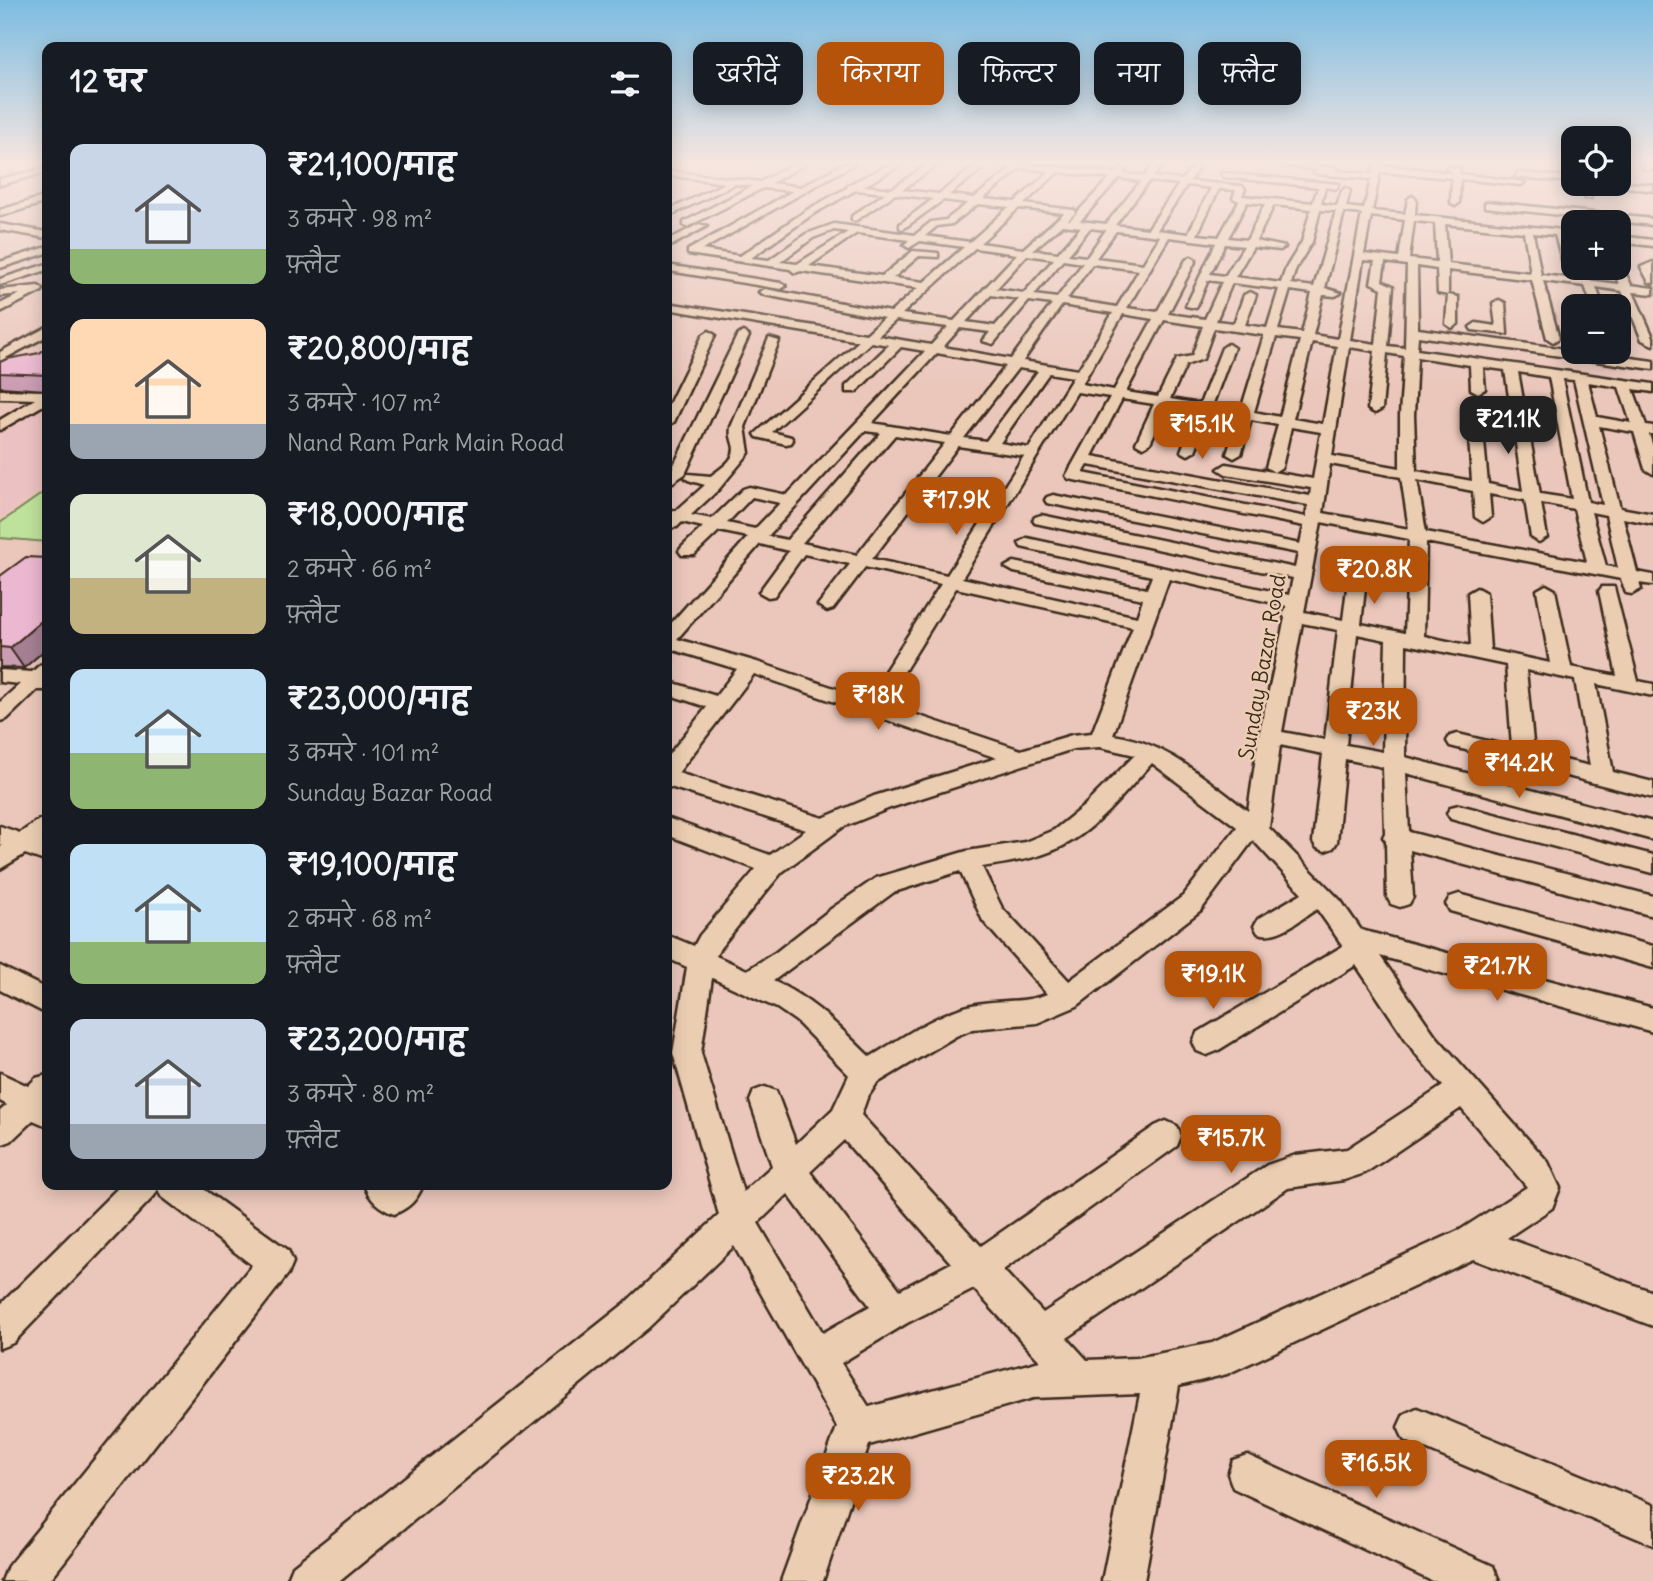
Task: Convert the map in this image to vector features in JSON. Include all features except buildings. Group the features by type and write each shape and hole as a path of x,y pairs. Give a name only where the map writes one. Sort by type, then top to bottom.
{"street":[{"path":"6,249 36,238"},
{"path":"715,238 692,252 799,267 828,268 888,284 926,286"},
{"path":"742,259 776,238"},
{"path":"772,263 810,238"},
{"path":"733,316 799,267 845,238"},
{"path":"908,238 1147,268"},
{"path":"786,440 762,434 867,337 982,238"},
{"path":"672,635 758,536 986,292 1025,252 1045,238"},
{"path":"976,357 1076,238"},
{"path":"827,605 1015,363 1105,238"},
{"path":"871,708 1033,453 1164,238"},
{"path":"1206,238 1280,247"},
{"path":"1143,443 1181,362 1197,359 1208,324 1229,279 1254,238"},
{"path":"1234,454 1291,268 1308,238"},
{"path":"1273,467 1333,238"},
{"name":"Sunday Bazar Road","path":"1254,828 1294,608 1325,459 1361,238"},
{"path":"1400,897 1395,837 1394,762 1405,638 1418,536 1409,475 1407,415 1411,354 1417,324 1408,262 1409,238"},
{"path":"1443,238 1452,324"},
{"path":"1530,238 1553,338"},
{"path":"904,249 916,239"},
{"path":"1631,241 1652,239"},
{"path":"1192,306 1204,276 1224,240"},
{"path":"1640,242 1653,263 1646,267 1653,280"},
{"path":"0,265 42,252"},
{"path":"888,284 917,253 958,258"},
{"path":"1358,256 1505,268 1537,277 1653,290"},
{"path":"1375,409 1388,286 1376,283 1380,259"},
{"path":"0,273 42,260"},
{"path":"1191,260 1093,445 1082,458 1313,519"},
{"path":"672,263 762,294 891,316 999,330"},
{"path":"822,284 831,277 828,268"},
{"path":"1505,268 1507,287"},
{"path":"0,282 42,269"},
{"path":"1204,276 1352,296"},
{"path":"1623,280 1638,314 1648,329 1648,340 1653,341"},
{"path":"1589,283 1593,294"},
{"path":"0,293 42,284"},
{"path":"0,309 38,289 29,288"},
{"path":"986,292 1653,388"},
{"path":"762,294 850,295"},
{"path":"1238,328 1250,295"},
{"path":"672,299 733,316 1046,369 1119,395 1329,429"},
{"path":"830,331 874,299"},
{"path":"1439,322 1503,331 1499,303"},
{"path":"803,313 843,319"},
{"path":"1638,314 1653,316"},
{"path":"1417,324 1653,365"},
{"path":"0,357 42,334"},
{"path":"672,412 709,335"},
{"path":"672,478 677,474 743,336"},
{"path":"672,519 713,486 740,456 742,448 736,436 738,427 773,341"},
{"path":"851,389 898,343"},
{"path":"1188,451 1228,348"},
{"path":"1456,349 1653,378"},
{"path":"1631,349 1653,352"},
{"path":"1476,363 1478,389"},
{"path":"1511,368 1539,537"},
{"path":"991,445 1046,369"},
{"path":"1555,374 1581,506 1598,570"},
{"path":"1580,378 1631,583"},
{"path":"1625,384 1646,430 1653,469"},
{"path":"0,394 42,396"},
{"path":"0,426 42,399"},
{"path":"1474,409 1480,455 1483,517"},
{"path":"1590,421 1646,430"},
{"path":"862,426 1033,453"},
{"path":"768,592 796,547 891,431"},
{"path":"1093,445 1206,465 1313,519"},
{"path":"1325,459 1653,519"},
{"path":"693,477 713,483"},
{"path":"688,551 749,492 792,501"},
{"path":"1057,493 1313,519 1598,570 1631,583 1653,580"},
{"path":"672,520 715,524 860,563 1143,624"},
{"path":"1041,520 1301,574"},
{"path":"1027,543 1163,571 1349,626 1653,690"},
{"path":"1014,567 1154,596"},
{"path":"1100,740 1163,571"},
{"path":"1325,842 1349,626 1357,580"},
{"path":"1546,590 1562,671"},
{"path":"1608,591 1629,685"},
{"path":"1477,593 1481,654"},
{"path":"672,643 750,666 1020,758"},
{"path":"1515,661 1530,759 1541,801 1544,835"},
{"path":"672,766 750,666"},
{"path":"0,676 42,678"},
{"path":"1584,676 1604,778"},
{"path":"0,714 42,679"},
{"path":"672,689 721,704"},
{"path":"1270,736 1394,762 1653,831"},
{"path":"1100,740 1122,743 1150,752 1172,765 1254,828 1320,895 1357,943 1425,1044 1537,1173 1544,1188 1541,1197 1472,1242 1214,1361 1137,1376 1033,1380 877,1426 857,1424 738,1220 687,1053 701,960 716,933 773,866 824,827 882,802 1072,742 1100,740"},
{"path":"1458,741 1653,790"},
{"path":"749,982 785,960 840,915 885,885 967,859 1028,850 1062,836 1093,812 1150,752"},
{"path":"672,780 824,827"},
{"path":"1459,813 1653,864"},
{"path":"672,828 773,866"},
{"path":"308,1581 636,1316 845,1118 855,1091 867,1074 946,1027 972,1017 1037,1011 1067,998 1192,903 1254,828"},
{"path":"0,860 42,830"},
{"path":"0,835 42,851"},
{"path":"1395,837 1653,906"},
{"path":"967,859 992,914 1067,998"},
{"path":"1267,926 1320,895"},
{"path":"1459,904 1653,957"},
{"path":"1207,1042 1357,943 1653,1020"},
{"path":"672,948 787,1000 806,1013 867,1074"},
{"path":"0,977 42,999"},
{"path":"0,1086 42,1101"},
{"path":"1041,1335 1278,1176 1291,1170 1333,1168 1354,1163 1463,1090"},
{"path":"0,1131 42,1101"},
{"path":"765,1101 790,1171 895,1311"},
{"path":"845,1118 900,1183 1080,1379"},
{"path":"817,1357 895,1311 978,1268 1166,1136"},
{"path":"0,1330 138,1190"},
{"path":"23,1581 276,1262 179,1190"},
{"path":"385,1190 394,1198 403,1190"},
{"path":"1472,1242 1653,1309"},
{"path":"1123,1581 1163,1371"},
{"path":"802,1581 857,1424"},
{"path":"1418,1427 1653,1525"},
{"path":"1247,1474 1478,1581"}],"shaded area":[{"path":"42,407 42,490 0,519 0,433"}],"green space":[{"path":"42,494 42,542 0,538 0,523"}]}
